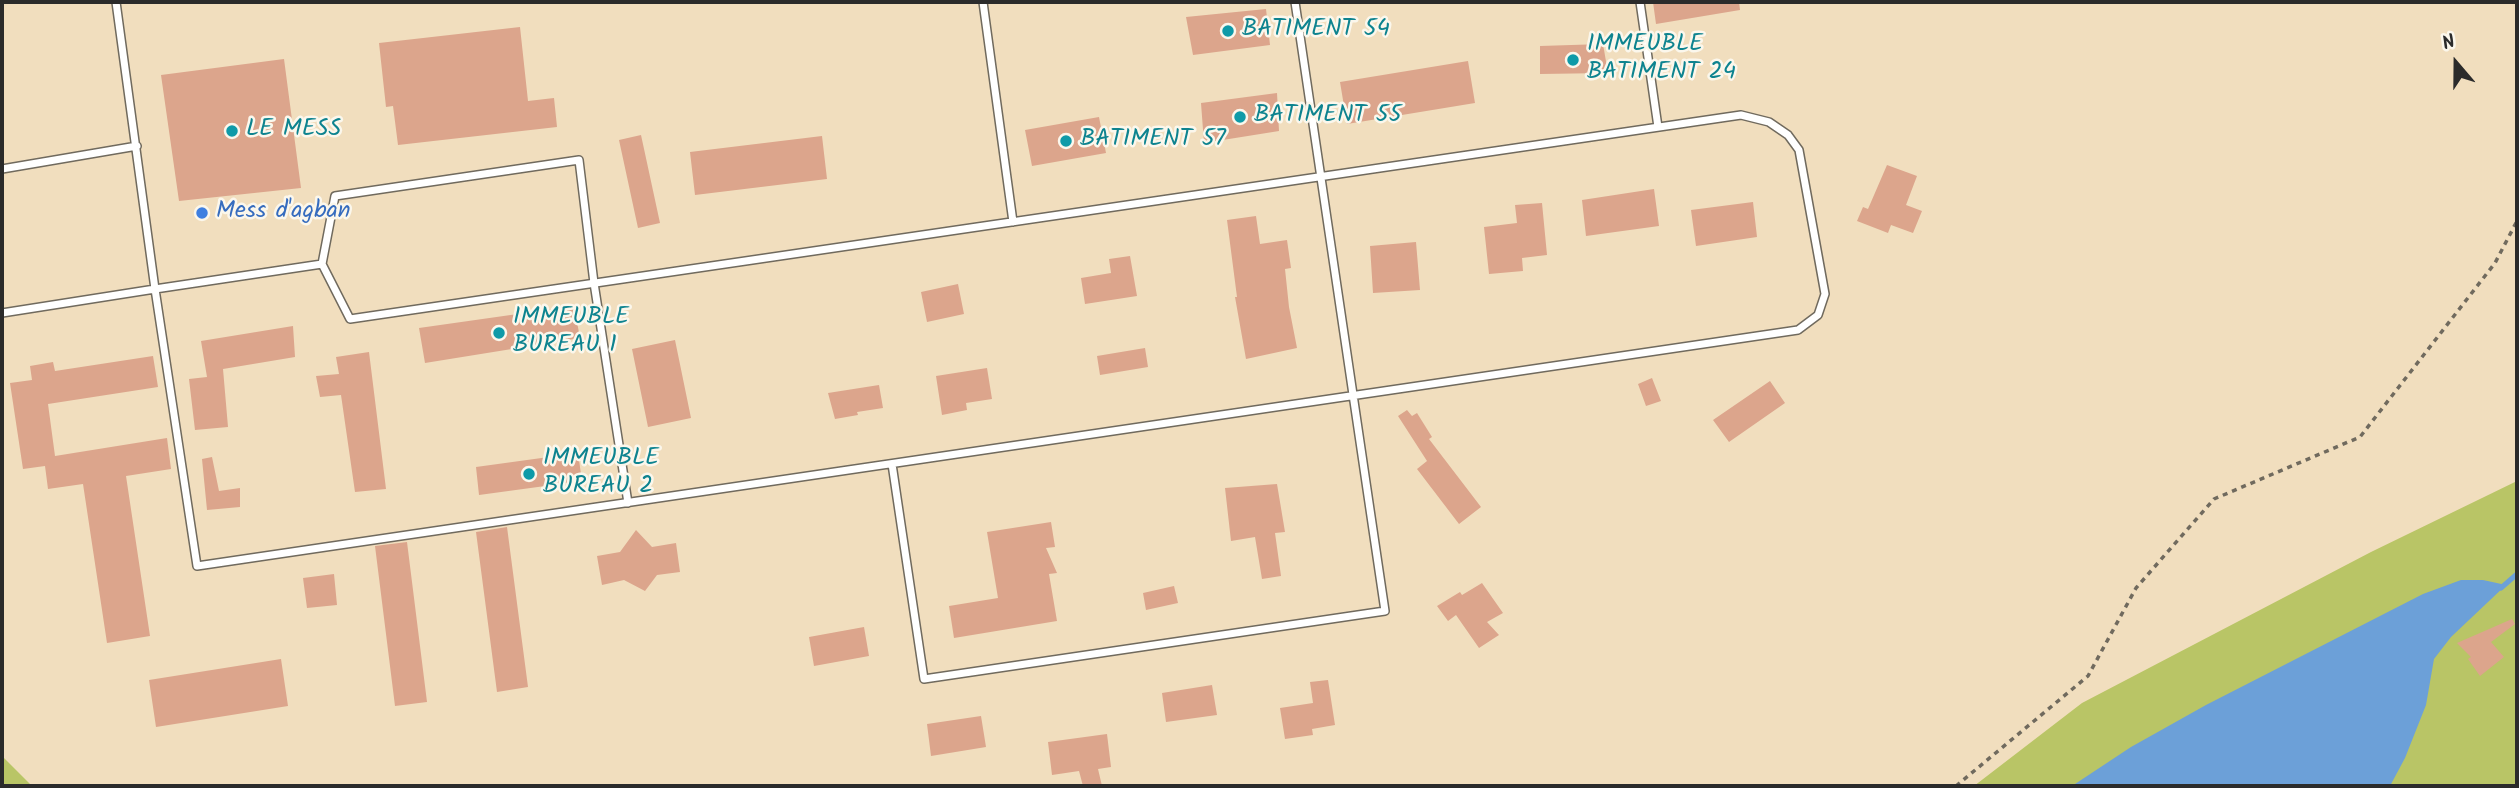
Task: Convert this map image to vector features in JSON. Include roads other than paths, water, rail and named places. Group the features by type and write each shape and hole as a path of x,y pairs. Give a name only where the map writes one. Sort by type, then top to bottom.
{"lane":[{"path":"116,2 155,289 197,566 628,503 1354,396 1798,330 1818,315 1825,294 1800,150 1788,135 1769,122 1741,115 1320,177 594,283 350,319 322,264 335,196 579,160 594,283 628,503"},
{"path":"983,2 1013,222"},
{"path":"892,464 924,679 1385,611 1295,2"},
{"path":"1640,2 1658,127"},
{"path":"2,169 137,146"},
{"path":"2,313 322,264"}],"water":[{"path":"2461,580 2483,580 2506,585 2451,637 2434,659 2426,705 2405,758 2390,786 2072,786 2131,747 2206,705 2423,594"}],"waterway":[{"path":"2501,588 2517,574"}],"place":[{"name":"BATIMENT 54","path":"1228,31"},
{"name":"IMMEUBLE BATIMENT 24","path":"1573,60"},
{"name":"BATIMENT 55","path":"1240,117"},
{"name":"LE MESS","path":"232,131"},
{"name":"BATIMENT 57","path":"1066,141"},
{"name":"Mess d'agban","path":"202,213"},
{"name":"IMMEUBLE BUREAU 1","path":"499,333"},
{"name":"IMMEUBLE BUREAU 2","path":"529,474"}]}
